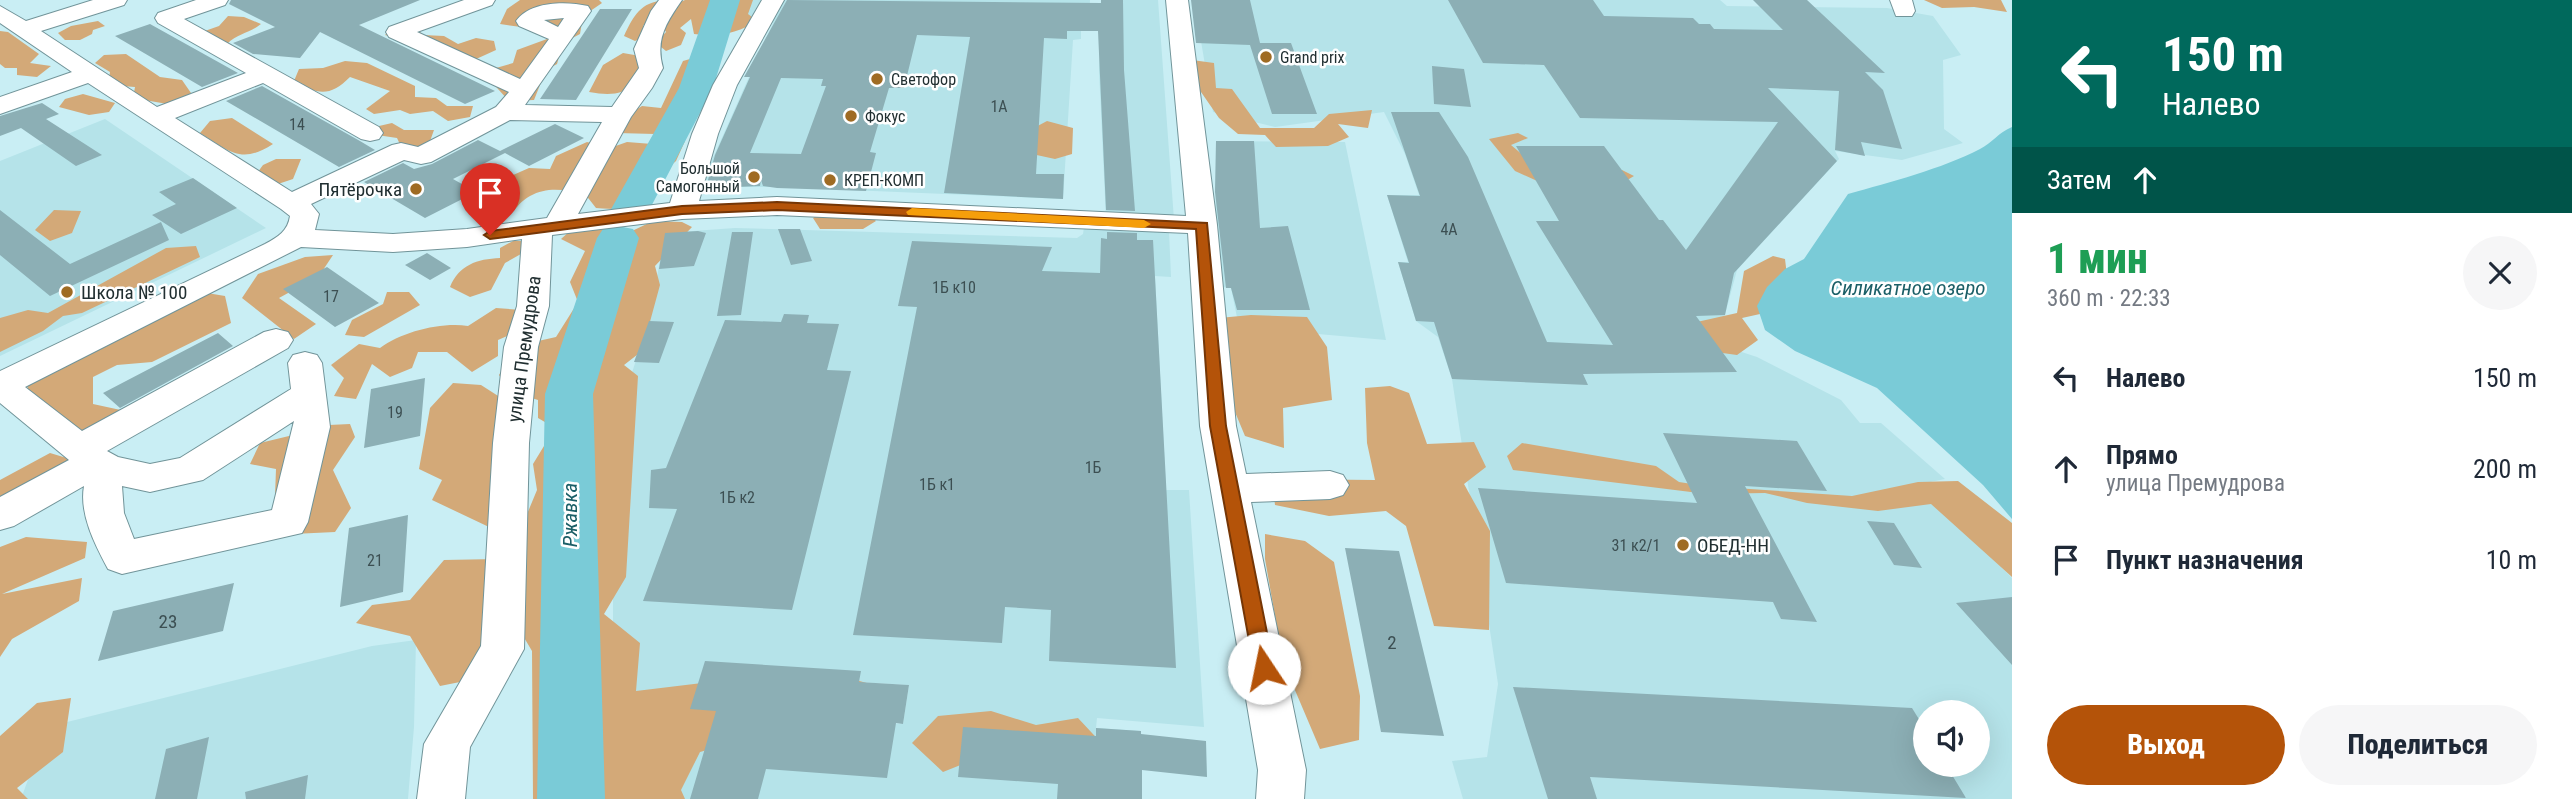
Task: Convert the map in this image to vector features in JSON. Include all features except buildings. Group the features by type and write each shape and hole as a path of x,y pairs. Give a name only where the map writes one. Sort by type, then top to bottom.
{"street":[{"path":"9,16 116,0"},
{"path":"217,0 166,18 370,133"},
{"path":"484,0 397,32 525,90"},
{"path":"547,227 651,68 646,49 662,11 671,0"},
{"path":"682,210 705,134 725,85 774,0"},
{"path":"1177,0 1202,225 1218,426 1276,732 1282,770 1280,799"},
{"path":"9,16 89,74 291,203 304,214 305,225 294,238 270,253 0,385 95,460 149,478 190,470 257,429 297,366"},
{"path":"291,203 401,151 421,156 505,112 525,90 562,37"},
{"path":"155,117 267,73"},
{"path":"0,106 89,74"},
{"path":"505,112 619,115"},
{"path":"294,238 393,243 467,238 682,210 777,206 1202,225"},
{"name":"улица Премудрова","path":"441,799 447,744 502,649 510,443 521,347 533,306 547,227"},
{"path":"95,460 101,481 101,500 122,558 288,522 312,427 297,366"},
{"path":"0,515 95,460 297,366"},
{"path":"1229,489 1329,485"}],"shaded area":[{"path":"520,0 599,0 602,3 583,16 580,34 563,43 557,64 546,70 534,100 509,101 487,77 496,68 513,63 517,50 547,39 545,23 521,27 500,24 507,9"},
{"path":"685,0 753,0 748,14 756,20 743,29 710,35 694,34 691,19 680,28 686,33 681,45 666,51 656,43 666,32 660,21 678,3"},
{"path":"733,0 1090,0 1089,30 1081,30 1081,39 1073,40 1063,199 777,187 700,187 773,23 727,22"},
{"path":"1101,0 1158,0 1174,220 1106,219 1099,70"},
{"path":"1194,0 1720,0 1727,6 1887,8 1933,16 1961,55 1943,60 1944,129 1963,143 1902,160 1835,151 1839,159 1737,270 1717,344 1757,357 1841,400 1860,423 1881,423 1945,479 1920,484 2012,578 2012,799 1463,799 1452,761 1487,757 1498,684 1452,379 1438,337 1416,321 1398,262 1408,262 1387,195 1419,195 1405,154 1384,112 1275,127 1213,112"},
{"path":"1924,0 2001,0 2007,12 1974,7 1942,8"},
{"path":"659,1 661,6 643,26 649,34 635,41 624,36 641,9"},
{"path":"228,16 244,17 261,24 227,44 202,32 219,26"},
{"path":"98,21 105,26 93,30 92,34 80,40 65,40 58,33 71,26"},
{"path":"413,25 423,35 444,36 458,44 476,38 494,41 496,50 474,60 385,35 395,26"},
{"path":"0,31 8,32 39,54 30,63 51,66 37,77 17,75 17,68 5,68 0,64"},
{"path":"623,53 657,59 628,89 612,94 589,92 603,65"},
{"path":"126,54 160,77 182,80 191,93 173,105 133,98 135,87 108,85 110,72 95,63 104,55"},
{"path":"697,57 688,96 677,102 680,108 667,132 685,141 676,161 660,175 663,185 641,205 627,209 596,208 585,194 550,190 530,196 508,214 493,217 485,205 499,197 506,178 529,168 550,169 556,156 587,142 610,148 627,142 652,144 655,134 617,133 621,119 642,106 661,108 683,61"},
{"path":"1192,60 1214,63 1216,88 1232,89 1260,128 1314,128 1329,114 1372,110 1368,128 1338,124 1349,137 1328,146 1276,147 1265,135 1238,134 1219,118 1201,92 1181,79"},
{"path":"345,61 367,63 415,86 415,97 436,98 447,106 473,106 470,117 448,121 433,111 410,114 400,110 374,114 366,109 390,91 350,77 336,88 324,92 294,81 299,69 323,68"},
{"path":"83,94 115,103 109,112 89,115 59,107 65,99"},
{"path":"232,118 273,144 252,154 235,153 200,133 210,121"},
{"name":"Школа № 100","path":"105,119 266,228 0,356 0,161"},
{"path":"1047,121 1073,128 1072,154 1055,159 1032,154 1032,129"},
{"path":"392,123 404,130 434,130 429,144 405,155 397,138 377,135 379,126"},
{"path":"1518,133 1528,138 1511,145 1539,169 1622,170 1634,176 1619,185 1546,185 1515,171 1489,139"},
{"path":"1216,141 1345,142 1386,340 1239,327 1231,288 1215,286"},
{"path":"276,159 301,159 293,179 275,185 252,180 263,165"},
{"path":"54,210 81,211 72,233 50,241 35,230"},
{"path":"824,211 869,214 876,221 863,229 820,229 813,218"},
{"path":"653,221 682,222 692,227 655,266 660,285 642,351 624,365 638,376 626,577 604,614 640,643 636,691 727,680 842,676 891,690 768,733 700,752 681,790 685,799 533,799 532,651 516,624 520,531 537,490 533,464 555,428 538,418 538,400 509,391 499,375 516,346 556,337 578,302 570,282 585,251 561,239 570,231 610,227 610,248 624,248 632,231"},
{"path":"1084,227 1169,231 1171,277 1155,276 1166,490 1189,490 1204,727 1097,718 1096,728 1141,731 1142,799 654,799 613,630 613,430 649,321 665,233 735,228 1077,238 1083,234","holes":["860,671 859,682 909,685 903,724 690,709"]},
{"path":"513,241 527,241 528,250 505,263 491,290 470,297 450,287 464,268 476,262 500,258 500,248"},
{"path":"196,246 200,257 82,313 63,316 43,331 0,352 0,318 28,310 48,313 166,248"},
{"path":"333,255 319,276 279,298 316,324 294,339 242,298 258,274 305,257"},
{"path":"1773,256 1785,259 1788,284 1769,312 1742,318 1758,340 1737,355 1621,339 1737,313 1744,271"},
{"path":"189,290 225,296 231,323 152,362 117,365 93,377 93,404 139,414 60,447 56,411 25,401 30,375"},
{"path":"387,292 409,292 420,305 364,337 345,335 352,320 383,304"},
{"path":"496,308 522,310 521,330 498,340 498,356 472,372 447,352 418,352 412,368 390,377 372,364 356,399 334,396 344,378 331,365 359,344 380,348 399,337 422,330 468,326"},
{"path":"1251,315 1307,317 1327,347 1332,400 1283,408 1284,448 1245,436 1220,376 1219,318"},
{"path":"453,383 481,385 506,401 489,527 432,500 442,480 419,469 430,408"},
{"path":"1390,386 1409,393 1427,444 1474,442 1486,467 1464,484 1490,531 1489,630 1434,626 1406,526 1386,511 1329,516 1275,505 1272,479 1375,480 1367,443 1365,388"},
{"path":"350,424 355,437 333,470 351,508 335,532 293,534 305,494 275,496 276,469 250,464 260,443 289,436 309,442 329,425"},
{"path":"1522,443 1656,466 1679,482 1705,486 1852,496 1918,482 1958,481 2012,523 2012,577 1931,504 1878,511 1807,503 1765,493 1707,494 1513,470 1507,456"},
{"path":"50,453 70,459 62,476 0,510 0,480"},
{"path":"1265,534 1305,541 1334,562 1360,696 1359,740 1320,749 1283,662 1265,559"},
{"path":"26,537 87,542 85,558 2,594 82,578 79,601 12,639 0,657 0,547"},
{"path":"497,559 499,639 470,680 440,686 410,636 356,623 372,605 410,600 444,560"},
{"path":"416,640 414,727 408,799 21,799 47,727 372,646"},
{"path":"71,698 63,752 17,788 28,799 0,799 0,736 37,703"},
{"path":"991,711 1036,725 1078,718 1106,748 988,754 943,772 912,743 938,716"}],"water":[{"name":"Силикатное озеро","path":"2012,127 2012,519 1983,485 1877,388 1795,351 1765,330 1757,306 1767,287 1785,269 1804,259 1848,194 1949,163 1980,149"}],"waterway":[{"name":"Ржавка","path":"630,211 696,88 725,0"},
{"name":"Ржавка","path":"571,799 569,394 618,238"}],"slow traffic":[{"path":"912,212 1144,224"}],"place":[{"name":"Grand prix","path":"1266,57"},
{"name":"Светофор","path":"877,79"},
{"name":"Фокус","path":"851,116"},
{"name":"Большой Самогонный","path":"754,177"},
{"name":"КРЕП-КОМП","path":"830,180"},
{"name":"Пятёрочка","path":"416,189"},
{"name":"Школа № 100","path":"67,292"},
{"name":"ОБЕД-НН","path":"1683,545"}],"route":[{"path":"490,235 682,210 777,206 1202,225 1218,426 1264,668"}]}
